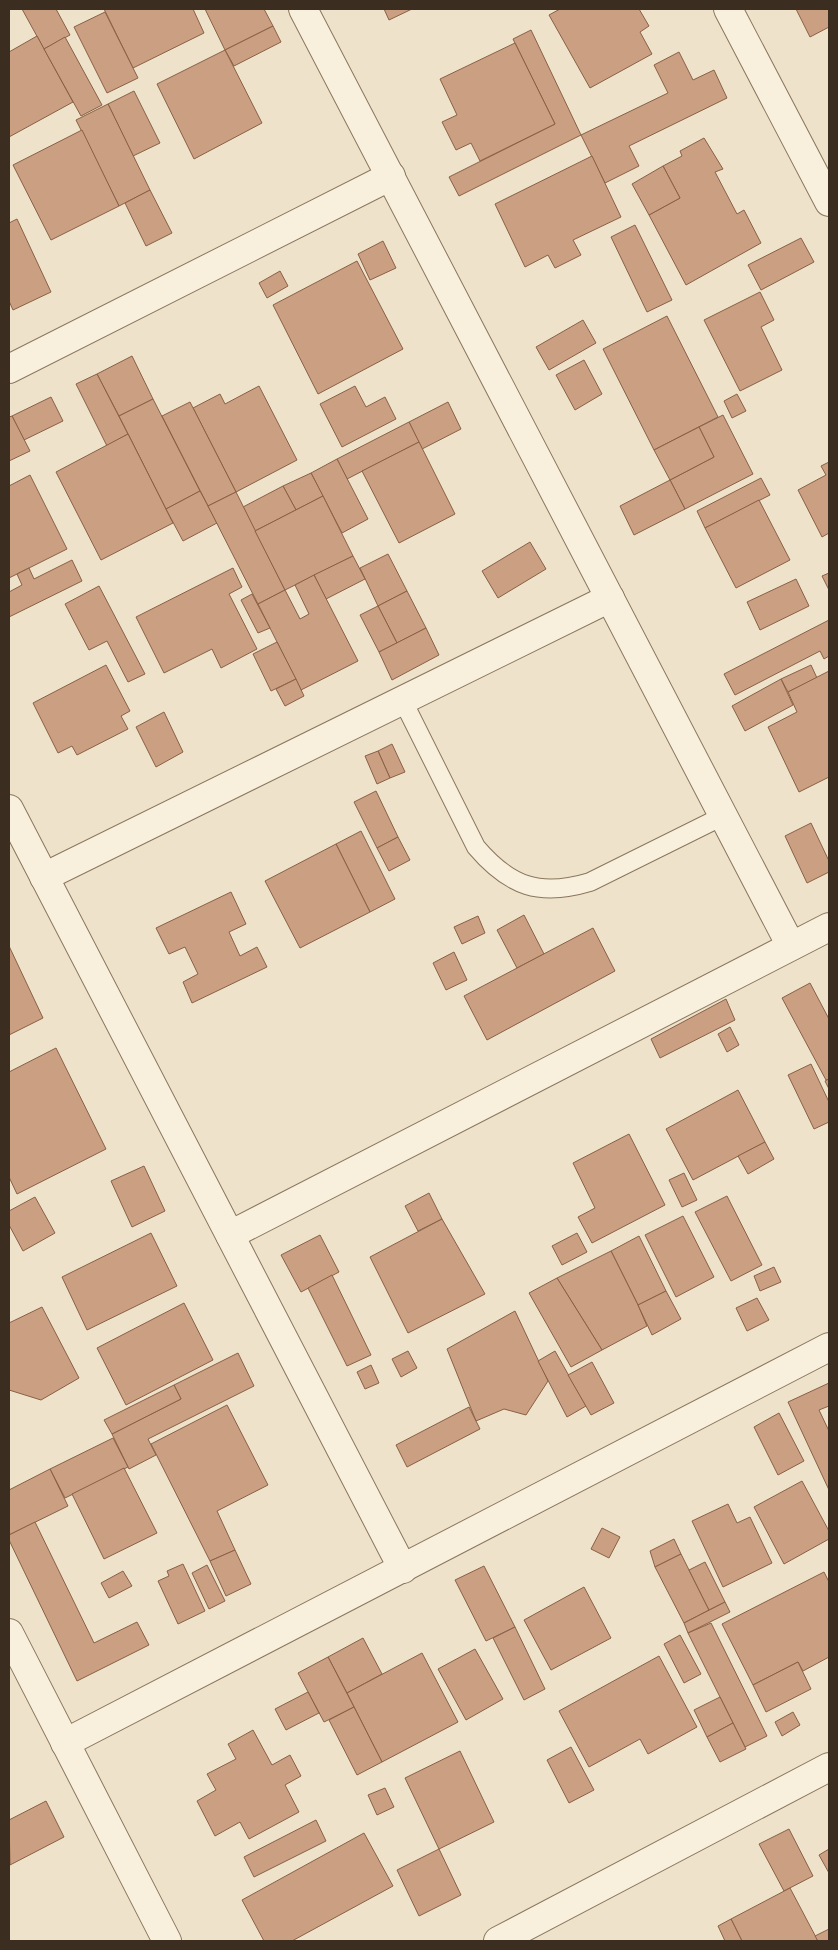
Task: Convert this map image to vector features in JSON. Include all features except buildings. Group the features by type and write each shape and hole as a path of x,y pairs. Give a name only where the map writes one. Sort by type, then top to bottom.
{"street":[{"path":"304,9 791,946"},
{"path":"728,9 829,202"},
{"path":"9,369 391,176"},
{"path":"44,877 610,598"},
{"path":"9,809 404,1569"},
{"path":"230,1235 829,926"},
{"path":"65,1744 829,1347"},
{"path":"9,1633 167,1941"},
{"path":"498,1941 829,1767"}],"lane":[{"path":"403,700 476,847 490,864 507,877 527,886 548,889 569,888 590,882 723,816"}]}
